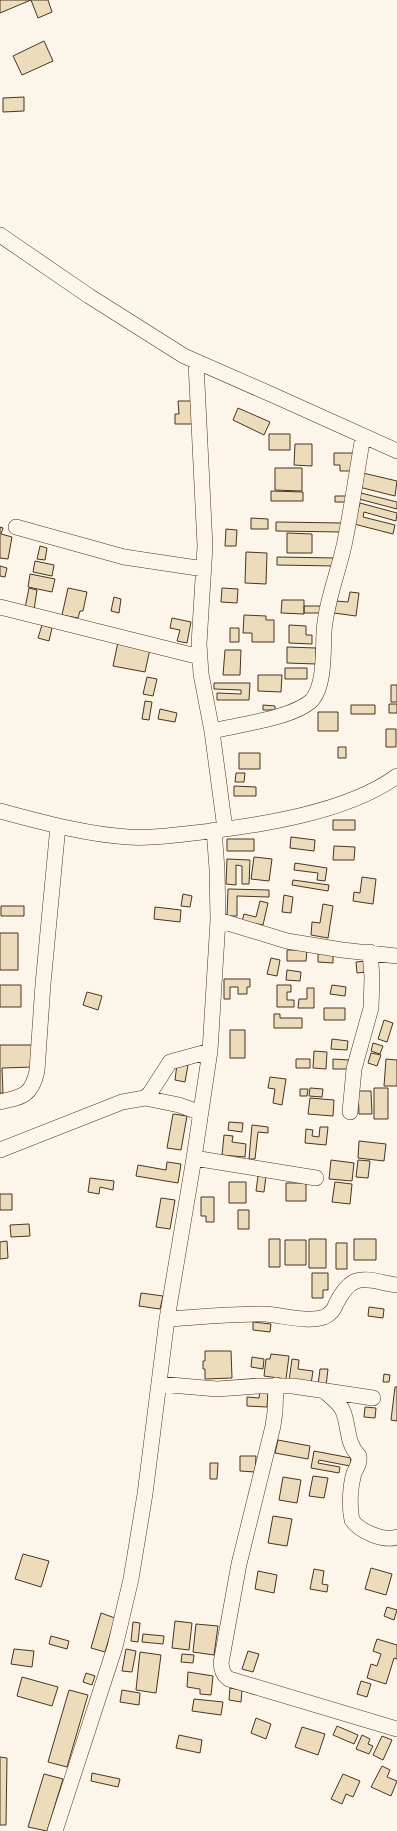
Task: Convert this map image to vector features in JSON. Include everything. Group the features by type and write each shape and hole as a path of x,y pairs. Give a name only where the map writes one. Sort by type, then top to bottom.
{"street":[{"path":"0,235 168,348 196,363 275,396 397,451"},
{"path":"55,1831 115,1647 131,1579 145,1494 167,1319 210,1051 218,920 217,869 219,830 212,731 200,658 199,630 205,546 196,363"},
{"path":"212,731 288,713 304,706 313,699 322,675 326,612 345,541 363,436"},
{"path":"16,527 124,557 204,569"},
{"path":"0,607 200,658"},
{"path":"0,811 58,826 129,837 153,837 219,830 311,813 370,793 397,776"},
{"path":"0,1102 15,1099 28,1092 34,1085 37,1071 43,984 58,826"},
{"path":"218,920 287,941 397,956"},
{"path":"350,1112 354,1069 371,1008 372,977 370,952"},
{"path":"145,1098 150,1093 170,1062 210,1051"},
{"path":"0,1150 122,1102 145,1098 179,1105 201,1113"},
{"path":"194,1158 316,1178"},
{"path":"167,1319 249,1314 309,1319 322,1317 333,1311 343,1291 352,1282 368,1280 397,1285"},
{"path":"159,1384 217,1388 276,1385 373,1398"},
{"path":"276,1385 275,1412 238,1564 221,1663 224,1676 229,1679 397,1729"},
{"path":"324,1391 342,1408 353,1450 359,1456 360,1460 354,1474 351,1492 352,1520 360,1528 380,1537 397,1537"}],"building":[{"path":"0,0 31,0 0,13"},
{"path":"31,0 48,0 52,12 38,18"},
{"path":"44,41 53,61 22,75 13,56"},
{"path":"24,97 24,111 3,112 3,98"},
{"path":"178,401 191,401 192,424 175,424 175,414 179,414"},
{"path":"238,408 270,422 264,435 233,420"},
{"path":"269,434 290,434 290,450 269,450"},
{"path":"295,444 312,444 312,466 294,465"},
{"path":"334,453 353,453 352,471 340,471 340,465 334,465"},
{"path":"275,468 302,468 302,491 275,490"},
{"path":"363,473 397,481 395,496 359,487"},
{"path":"271,491 303,492 303,501 271,501"},
{"path":"361,493 397,502 397,509 359,499"},
{"path":"335,496 346,496 346,502 335,502"},
{"path":"360,503 397,513 396,521 364,512 363,517 395,525 393,534 354,524"},
{"path":"251,518 268,519 268,529 251,529"},
{"path":"276,522 341,523 341,532 276,531"},
{"path":"0,527 3,528 1,534 12,537 8,559 0,558"},
{"path":"226,529 237,530 236,546 225,546"},
{"path":"287,533 312,534 312,553 287,553"},
{"path":"40,546 47,548 45,560 37,559"},
{"path":"246,552 267,553 266,584 245,583"},
{"path":"277,557 336,558 336,566 277,565"},
{"path":"35,561 54,565 52,576 33,572"},
{"path":"0,566 7,568 5,577 0,576"},
{"path":"30,574 55,579 52,592 28,587"},
{"path":"29,588 37,590 34,610 25,608"},
{"path":"68,588 87,592 83,611 80,611 78,618 62,615"},
{"path":"222,588 238,589 237,603 221,602"},
{"path":"350,592 359,593 356,616 334,613 336,601 348,602"},
{"path":"114,597 121,599 119,613 111,611"},
{"path":"282,600 304,600 304,614 281,613"},
{"path":"304,606 322,606 322,613 304,613"},
{"path":"244,615 266,616 266,620 274,620 274,642 252,642 252,633 243,633"},
{"path":"172,618 191,622 187,643 177,641 180,630 170,628"},
{"path":"42,625 52,628 49,641 38,638"},
{"path":"289,625 306,626 306,635 312,635 312,644 289,643"},
{"path":"230,628 239,628 239,642 230,642"},
{"path":"118,642 150,649 145,672 113,666"},
{"path":"287,647 316,648 316,664 287,663"},
{"path":"225,650 241,650 240,675 223,675"},
{"path":"285,668 307,668 307,679 285,679"},
{"path":"258,675 282,675 281,692 258,691"},
{"path":"147,677 157,679 153,696 143,694"},
{"path":"214,683 250,683 249,700 217,700 217,693 241,694 241,690 214,689"},
{"path":"391,685 397,685 397,702 391,702"},
{"path":"145,701 152,702 149,720 142,719"},
{"path":"389,704 397,704 397,713 389,713"},
{"path":"263,705 275,706 275,710 263,710"},
{"path":"351,705 375,705 375,714 351,714"},
{"path":"160,709 177,713 175,722 158,719"},
{"path":"318,712 338,712 338,731 318,731"},
{"path":"386,729 396,729 396,747 386,747"},
{"path":"338,747 346,747 346,758 338,758"},
{"path":"239,753 260,753 260,769 239,769"},
{"path":"236,773 245,773 244,782 235,782"},
{"path":"234,786 256,787 256,796 234,796"},
{"path":"333,820 355,820 355,830 333,830"},
{"path":"291,837 315,840 314,851 290,848"},
{"path":"227,839 254,839 254,851 227,851"},
{"path":"334,846 355,847 354,860 333,860"},
{"path":"254,857 272,859 269,881 251,879"},
{"path":"227,859 250,860 249,884 242,884 242,866 236,865 236,885 226,884"},
{"path":"295,863 327,868 325,881 317,880 318,873 294,870"},
{"path":"362,877 376,879 373,904 353,901 354,892 360,893"},
{"path":"293,880 329,885 328,891 292,885"},
{"path":"228,889 269,890 269,897 237,896 237,916 227,916"},
{"path":"183,894 192,896 190,907 181,906"},
{"path":"284,895 293,897 291,913 282,912"},
{"path":"260,901 268,903 263,925 242,921 244,914 256,917"},
{"path":"323,904 333,906 328,938 311,935 312,922 320,923"},
{"path":"1,906 24,906 24,916 1,916"},
{"path":"155,907 181,910 180,922 154,919"},
{"path":"0,933 18,933 18,970 0,970"},
{"path":"287,950 307,950 306,961 287,961"},
{"path":"318,953 333,954 333,963 318,962"},
{"path":"271,958 280,960 277,976 267,974"},
{"path":"367,961 367,972 357,973 356,962"},
{"path":"287,970 301,972 300,981 286,980"},
{"path":"224,979 250,979 250,987 247,987 247,994 238,994 238,987 230,987 230,999 224,999"},
{"path":"0,985 21,985 21,1007 0,1007"},
{"path":"277,985 291,985 291,992 287,992 287,1000 294,1000 294,1007 277,1007"},
{"path":"332,985 346,987 345,996 330,994"},
{"path":"307,988 314,988 314,1008 298,1008 299,999 307,999"},
{"path":"87,992 102,996 98,1010 83,1005"},
{"path":"324,1008 345,1008 345,1020 324,1020"},
{"path":"274,1014 280,1014 280,1018 302,1018 302,1028 274,1028"},
{"path":"384,1020 393,1023 387,1042 378,1039"},
{"path":"230,1030 245,1030 245,1058 230,1058"},
{"path":"332,1039 348,1041 347,1050 331,1049"},
{"path":"373,1043 383,1046 380,1054 371,1051"},
{"path":"0,1045 32,1045 33,1067 2,1068 3,1093 0,1093"},
{"path":"314,1051 327,1052 326,1069 313,1068"},
{"path":"371,1053 381,1055 377,1066 368,1063"},
{"path":"296,1059 310,1059 310,1068 296,1068"},
{"path":"333,1059 349,1060 348,1069 333,1069"},
{"path":"386,1059 397,1060 397,1086 384,1086"},
{"path":"177,1064 188,1065 185,1082 175,1080"},
{"path":"270,1077 286,1079 282,1105 273,1103 275,1089 268,1088"},
{"path":"310,1088 323,1089 322,1097 309,1096"},
{"path":"374,1088 388,1088 388,1119 374,1119"},
{"path":"300,1089 308,1089 307,1096 300,1096"},
{"path":"358,1091 371,1091 372,1114 359,1114"},
{"path":"310,1098 334,1100 333,1116 308,1114"},
{"path":"173,1114 187,1116 181,1150 167,1148"},
{"path":"229,1122 243,1123 242,1132 228,1130"},
{"path":"252,1125 268,1127 268,1133 258,1132 255,1159 249,1159"},
{"path":"320,1127 328,1127 326,1145 305,1143 306,1129 313,1130 312,1136 319,1137"},
{"path":"224,1135 233,1136 232,1142 246,1144 245,1157 222,1155"},
{"path":"359,1141 386,1144 384,1161 358,1158"},
{"path":"331,1160 354,1163 352,1181 329,1179"},
{"path":"358,1160 370,1161 368,1178 356,1177"},
{"path":"167,1162 181,1164 178,1183 136,1176 138,1165 166,1170"},
{"path":"258,1176 266,1176 264,1192 256,1191"},
{"path":"90,1178 114,1181 113,1190 100,1187 99,1194 88,1192"},
{"path":"229,1182 246,1182 246,1203 229,1203"},
{"path":"335,1182 352,1184 350,1204 332,1202"},
{"path":"286,1183 306,1183 306,1201 286,1201"},
{"path":"0,1194 12,1194 12,1210 0,1210"},
{"path":"201,1197 214,1197 214,1222 206,1222 206,1216 201,1216"},
{"path":"161,1198 175,1200 170,1229 156,1227"},
{"path":"238,1210 249,1210 249,1229 238,1229"},
{"path":"29,1224 30,1236 11,1237 10,1225"},
{"path":"269,1239 280,1239 280,1267 269,1267"},
{"path":"309,1239 326,1239 326,1268 309,1268"},
{"path":"354,1239 376,1239 376,1260 354,1260"},
{"path":"285,1240 306,1240 306,1265 285,1265"},
{"path":"7,1241 8,1258 0,1259 0,1242"},
{"path":"336,1243 347,1243 347,1269 336,1269"},
{"path":"312,1273 328,1273 328,1290 323,1290 323,1298 312,1298"},
{"path":"141,1293 163,1296 160,1309 139,1306"},
{"path":"369,1307 384,1309 383,1318 368,1316"},
{"path":"253,1322 271,1324 270,1332 253,1330"},
{"path":"205,1351 231,1351 232,1378 205,1379 203,1361 205,1361"},
{"path":"271,1354 289,1356 286,1379 264,1376 266,1359 270,1359"},
{"path":"252,1357 264,1359 263,1369 251,1367"},
{"path":"292,1359 299,1360 298,1369 313,1371 311,1384 289,1381"},
{"path":"320,1369 328,1369 326,1386 318,1385"},
{"path":"384,1374 390,1375 389,1382 383,1382"},
{"path":"395,1387 397,1387 397,1421 391,1420"},
{"path":"260,1391 268,1392 267,1407 247,1406 247,1397 259,1398"},
{"path":"365,1407 376,1408 375,1418 364,1417"},
{"path":"278,1440 310,1446 308,1459 275,1453"},
{"path":"314,1451 351,1458 350,1466 319,1460 318,1463 340,1467 339,1473 311,1468"},
{"path":"240,1456 256,1456 255,1472 240,1471"},
{"path":"210,1463 218,1463 217,1479 210,1479"},
{"path":"313,1476 328,1478 324,1498 309,1496"},
{"path":"283,1477 301,1480 297,1503 279,1500"},
{"path":"273,1516 292,1519 287,1546 268,1543"},
{"path":"23,1554 49,1561 41,1587 15,1579"},
{"path":"371,1568 392,1574 386,1595 365,1589"},
{"path":"314,1569 324,1571 322,1584 328,1585 327,1592 310,1589"},
{"path":"258,1571 277,1575 274,1593 255,1589"},
{"path":"387,1607 397,1610 394,1620 384,1616"},
{"path":"101,1613 115,1618 105,1652 91,1648"},
{"path":"175,1621 192,1623 189,1650 172,1648"},
{"path":"133,1622 140,1623 138,1642 131,1641"},
{"path":"196,1624 218,1626 214,1655 193,1652"},
{"path":"143,1634 164,1636 163,1644 142,1642"},
{"path":"51,1636 69,1641 67,1649 49,1644"},
{"path":"377,1639 397,1645 397,1659 394,1658 386,1684 367,1678 371,1664 377,1666 381,1654 373,1651"},
{"path":"14,1649 34,1651 32,1667 11,1664"},
{"path":"126,1649 136,1651 132,1672 122,1671"},
{"path":"248,1651 259,1654 253,1672 242,1669"},
{"path":"140,1652 161,1655 156,1693 136,1690"},
{"path":"182,1654 194,1655 193,1663 181,1662"},
{"path":"188,1672 213,1676 211,1695 200,1694 200,1689 187,1687"},
{"path":"86,1673 95,1676 92,1685 83,1682"},
{"path":"22,1677 58,1687 52,1706 17,1696"},
{"path":"361,1681 371,1684 367,1697 357,1694"},
{"path":"230,1688 242,1690 241,1702 229,1700"},
{"path":"69,1690 88,1695 67,1767 48,1762"},
{"path":"122,1690 140,1693 139,1705 120,1702"},
{"path":"194,1699 223,1702 221,1715 192,1711"},
{"path":"256,1718 271,1724 266,1739 251,1733"},
{"path":"337,1726 358,1735 354,1744 333,1735"},
{"path":"302,1727 325,1734 318,1755 295,1747"},
{"path":"179,1735 202,1740 200,1753 176,1748"},
{"path":"362,1735 370,1739 368,1744 373,1746 369,1754 356,1749"},
{"path":"382,1736 392,1740 383,1760 373,1755"},
{"path":"0,1757 7,1758 6,1825 0,1825"},
{"path":"382,1766 390,1770 387,1777 397,1781 391,1796 371,1787"},
{"path":"92,1773 120,1779 118,1787 91,1781"},
{"path":"44,1774 63,1779 47,1831 28,1827"},
{"path":"343,1774 360,1781 353,1797 346,1794 342,1804 331,1799"}]}
